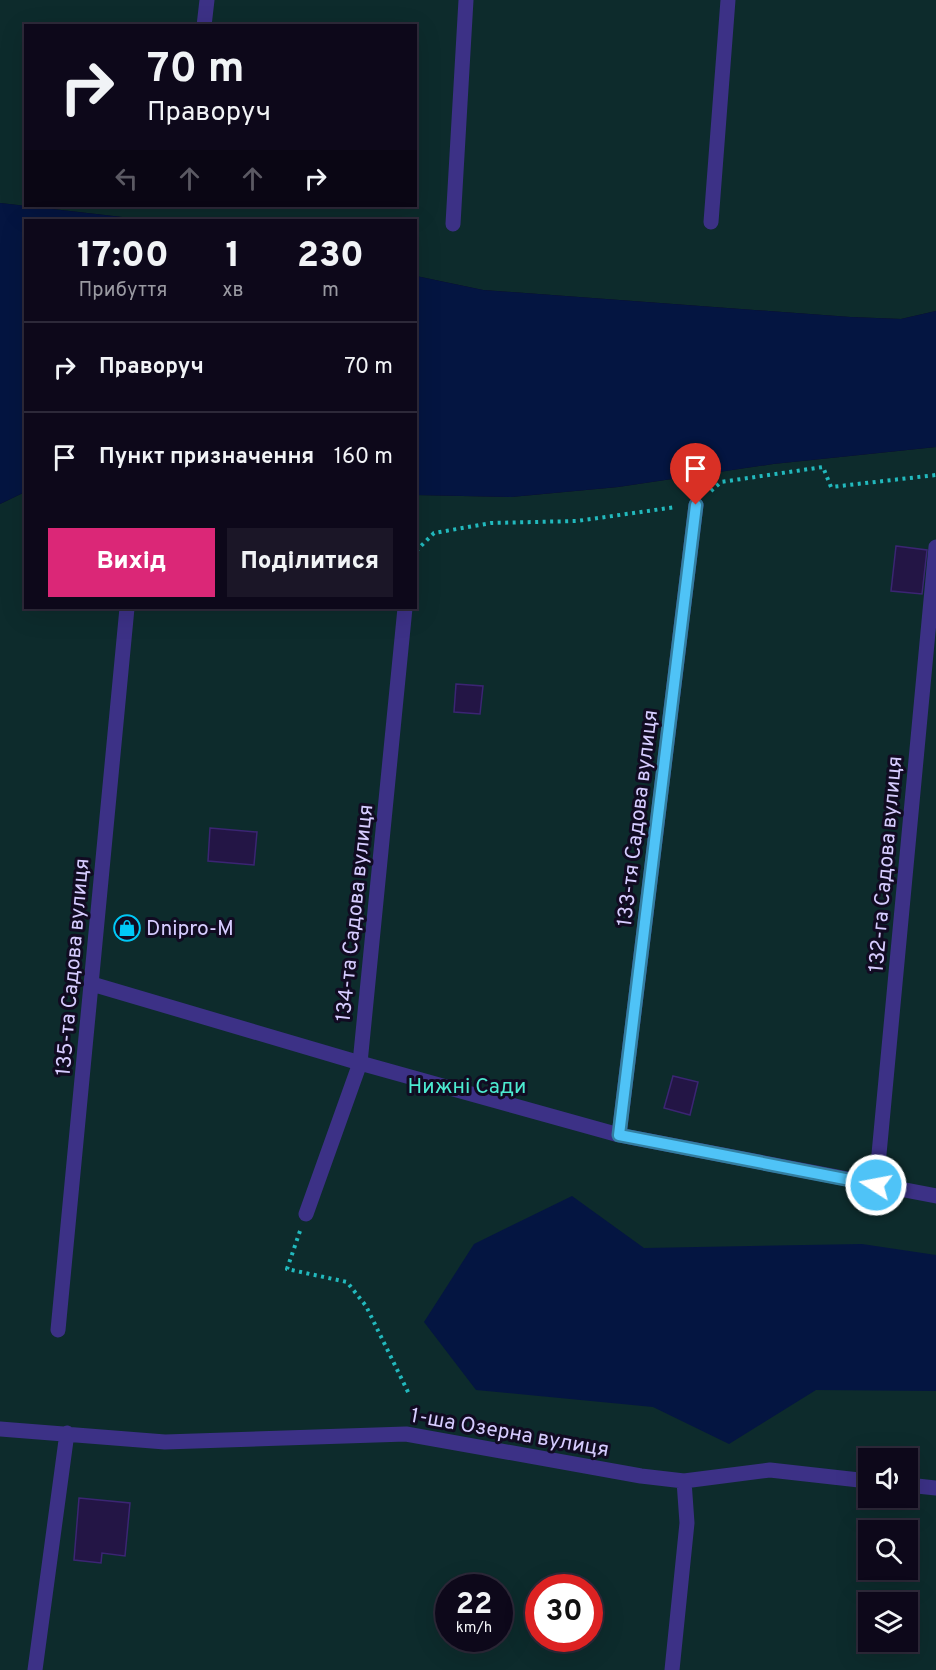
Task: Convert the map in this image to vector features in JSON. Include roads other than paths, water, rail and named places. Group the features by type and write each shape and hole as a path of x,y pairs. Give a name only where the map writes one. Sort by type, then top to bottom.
{"street":[{"path":"204,24 207,0"},
{"path":"453,224 466,0"},
{"path":"711,222 728,0"},
{"name":"133-тя Садова вулиця","path":"619,1135 696,505"},
{"name":"132-га Садова вулиця","path":"876,1185 936,547"},
{"name":"135-та Садова вулиця","path":"58,1330 127,609"},
{"name":"134-та Садова вулиця","path":"306,1214 360,1063 405,609"},
{"path":"92,984 360,1063 619,1135 936,1196"},
{"name":"1-ша Озерна вулиця","path":"0,1429 165,1442 406,1434 641,1476 684,1480 770,1470 858,1480"},
{"path":"35,1670 67,1433"},
{"path":"672,1670 687,1523 684,1480"},
{"path":"918,1486 936,1488"}],"water":[{"path":"0,203 139,219 24,219 24,492 0,504"},
{"path":"417,276 483,290 850,317 901,319 936,311 936,447 773,464 618,487 511,497 417,495"},
{"path":"572,1196 644,1248 862,1244 936,1255 936,1391 816,1390 729,1444 653,1407 476,1390 424,1322 474,1244"}],"place":[{"name":"Dnipro-M","path":"127,928"}],"park label":[{"name":"Нижні Сади","path":"467,1086"}]}
